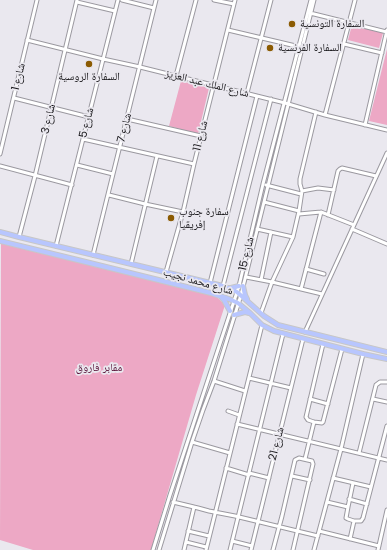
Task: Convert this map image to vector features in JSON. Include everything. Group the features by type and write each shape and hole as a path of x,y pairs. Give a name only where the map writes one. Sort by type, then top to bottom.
{"main road":[{"name":"شارع محمد نجيب","path":"0,232 225,287 239,293 261,313 278,324 387,352"},
{"name":"شارع محمد نجيب","path":"0,241 101,265 220,296 236,302 262,325 283,334 387,359"},
{"path":"83,261 88,259 86,253"},
{"path":"101,265 96,262 102,257"},
{"path":"225,287 231,288 241,286 251,304"},
{"path":"220,296 230,311"},
{"path":"234,315 245,312 250,313"}],"street":[{"name":"شارع 1","path":"0,154 37,0"},
{"name":"شارع 5","path":"56,246 118,0"},
{"path":"122,0 154,8"},
{"name":"شارع 7","path":"93,255 156,0"},
{"path":"176,76 196,0"},
{"path":"214,0 234,4"},
{"name":"شارع 11","path":"166,272 183,212 235,0"},
{"path":"247,93 271,0"},
{"name":"شارع 15","path":"241,286 246,277 312,0"},
{"name":"شارع 15","path":"301,47 312,0"},
{"path":"325,115 355,0"},
{"path":"77,1 115,11"},
{"name":"شارع 3","path":"19,237 77,1"},
{"path":"310,13 387,31 364,125"},
{"path":"228,30 301,47"},
{"name":"شارع الملك عبد العزيز","path":"27,40 247,93 287,103 325,115 387,130"},
{"path":"344,44 382,53"},
{"path":"210,283 257,96"},
{"path":"14,98 89,117"},
{"path":"225,287 271,100"},
{"name":"شارع 15","path":"159,550 192,442 214,381 234,315 263,184 287,103"},
{"path":"261,313 272,282 293,237 302,192 300,179 316,112"},
{"path":"127,119 201,136"},
{"path":"83,139 194,164"},
{"path":"305,332 387,153"},
{"path":"131,264 157,156"},
{"path":"77,165 114,174"},
{"path":"0,166 72,185"},
{"path":"328,215 338,171 340,169 342,168 376,176"},
{"path":"263,184 302,192 318,188 334,190"},
{"path":"109,195 183,212"},
{"path":"264,202 299,212 321,212 387,244"},
{"path":"301,289 321,212"},
{"path":"254,225 271,232 293,237"},
{"path":"261,280 271,232"},
{"path":"306,269 324,274"},
{"path":"246,277 322,294"},
{"name":"شارع 15","path":"153,550 230,311 236,302"},
{"path":"186,542 206,548 262,325"},
{"path":"230,550 283,334"},
{"name":"شارع 21","path":"251,550 303,339"},
{"path":"323,344 306,418 314,422 322,423 342,349"},
{"path":"314,550 341,449 363,354"},
{"path":"249,378 291,388"},
{"path":"214,381 245,390"},
{"path":"359,453 376,385 380,382 387,382"},
{"path":"310,399 328,404"},
{"path":"373,399 387,402"},
{"path":"228,411 239,414"},
{"path":"305,459 314,422"},
{"path":"237,424 387,460"},
{"path":"353,483 346,518 354,521 361,521 367,504 387,426"},
{"path":"188,441 230,453"},
{"path":"273,550 296,458 313,462 293,550"},
{"path":"226,468 268,478"},
{"path":"292,476 310,480"},
{"path":"333,478 371,487"},
{"path":"349,499 367,504"},
{"path":"173,502 318,536"},
{"path":"327,502 348,507"},
{"path":"184,550 194,507"},
{"path":"319,532 350,539 378,548 387,510"},
{"path":"350,539 354,521"},
{"path":"188,532 209,536"},
{"path":"232,541 252,546"}],"green space":[{"path":"352,25 383,33 379,48 348,40"},
{"path":"387,49 387,125 369,121"},
{"path":"181,81 209,88 198,134 169,126"},
{"name":"مقابر فاروق","path":"1,241 216,296 225,305 196,395 151,550 33,550 0,540"}],"place":[{"name":"السفارة التونسية","path":"292,24"},
{"name":"السفارة الفرنسية","path":"270,48"},
{"name":"السفارة الروسية","path":"89,64"},
{"name":"سفارة جنوب إفريقيا","path":"171,218"}]}
